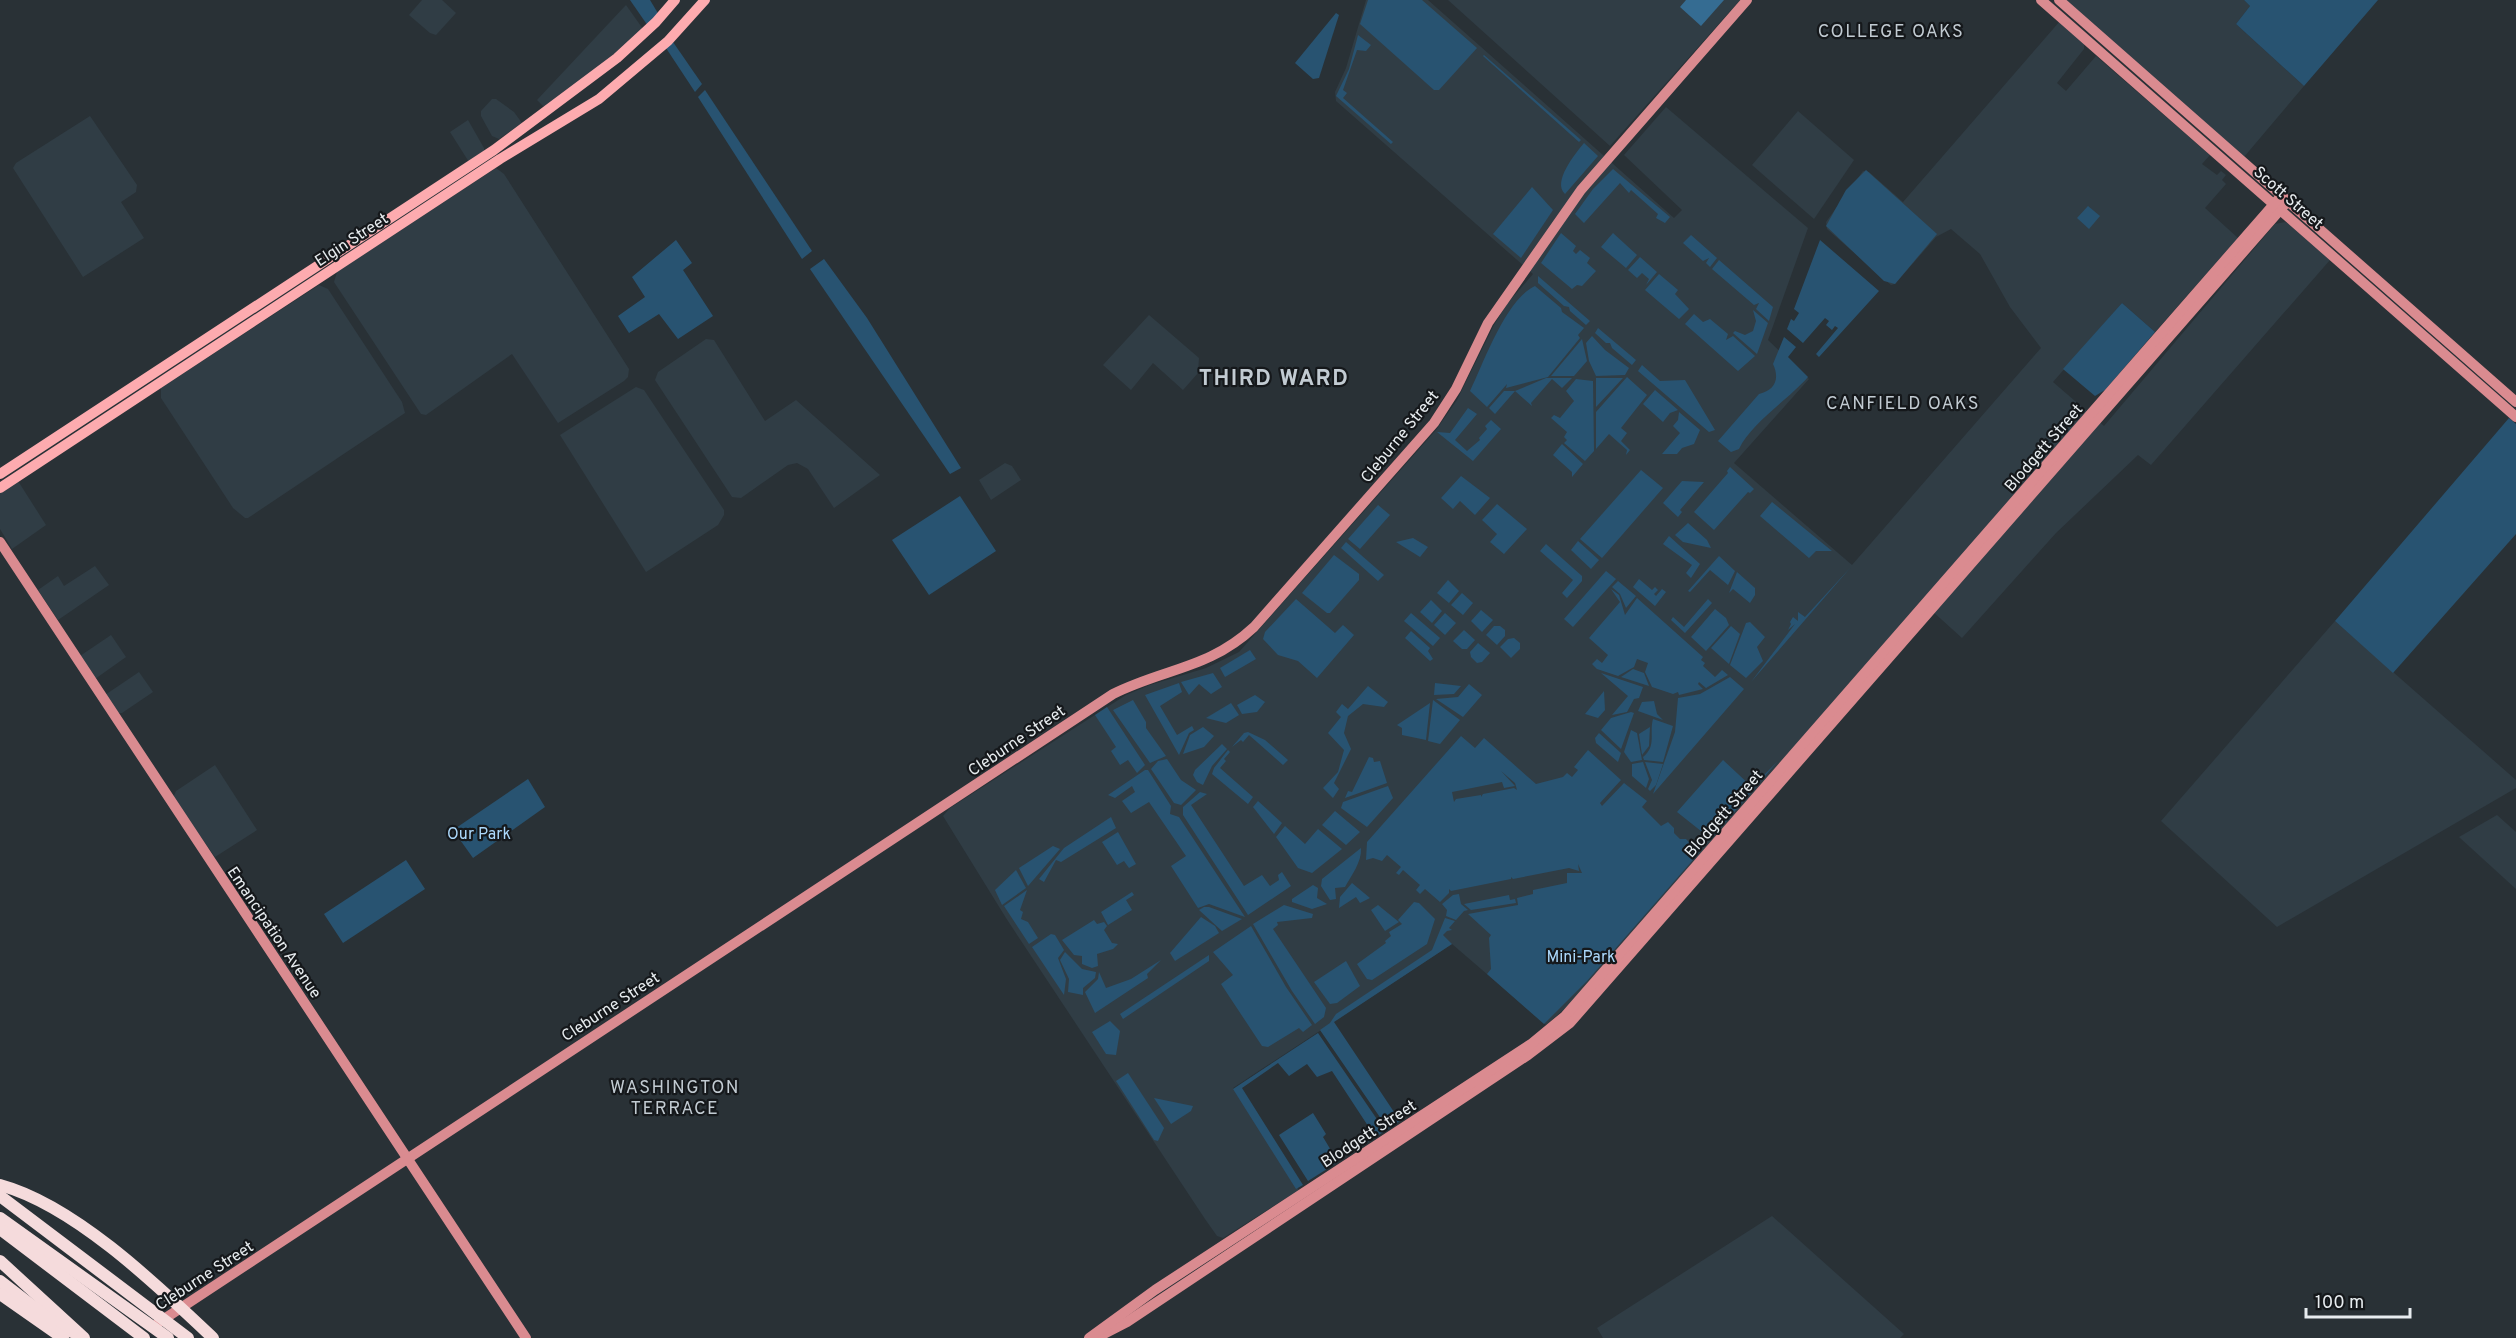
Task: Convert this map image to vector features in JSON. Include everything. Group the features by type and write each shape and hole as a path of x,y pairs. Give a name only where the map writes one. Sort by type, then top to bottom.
{"highway":[{"path":"0,1185 37,1198 70,1219 142,1274 213,1338"},
{"path":"0,1196 187,1337"},
{"path":"0,1218 6,1228 144,1338"},
{"path":"6,1228 168,1338"},
{"path":"0,1261 82,1336"},
{"path":"0,1281 61,1328 82,1336"},
{"path":"0,1294 63,1338"}],"main road":[{"name":"Elgin Street","path":"0,474 494,150 618,57 675,0"},
{"name":"Elgin Street","path":"0,488 500,159 595,102 668,41 705,0"},
{"name":"Cleburne Street","path":"135,1338 1113,694 1217,656 1236,644 1254,627 1434,423 1456,389 1488,323 1581,190 1747,0"},
{"name":"Scott Street","path":"2042,0 2121,62 2281,203 2516,417"},
{"name":"Scott Street","path":"2059,0 2121,62"},
{"path":"583,84 595,102"},
{"name":"Scott Street","path":"2281,203 2516,402"},
{"name":"Blodgett Street","path":"1089,1338 1155,1290 1312,1193 1487,1078 1558,1023 1634,946 2281,203"},
{"name":"Emancipation Avenue","path":"0,542 526,1338"},
{"name":"Blodgett Street","path":"1095,1338 1127,1322 1312,1193"}],"shaded area":[{"path":"422,0 442,0 456,13 436,35 430,33 409,15"},
{"path":"1366,0 1428,0 1674,218 1682,210 1624,155 1666,107 1808,228 1768,340 1809,379 1734,463 1852,565 2041,348 2010,307 1980,254 1951,229 1936,237 1895,284 1891,285 1827,229 1826,222 1863,171 1869,172 1903,202 2060,21 2084,42 2084,49 2057,83 2066,91 2096,56 2210,155 2202,164 2217,175 2221,171 2226,175 2222,180 2226,184 2205,208 2238,238 2155,332 2122,303 2053,382 2104,426 2275,224 2285,222 2290,225 2330,260 2151,465 2138,455 2056,533 1962,638 1921,601 1571,1003 1546,1025 1452,944 1233,1088 1299,1190 1223,1238 1217,1236 1205,1219 1006,918 943,816 950,808 1126,695 1150,685 1206,668 1239,652 1436,430 1457,400 1494,325 1507,304 1533,274 1336,101 1335,92 1346,68"},
{"path":"1448,0 1740,0 1610,146"},
{"path":"1686,0 1724,0 1701,26 1680,7"},
{"path":"2064,0 2244,0 2250,6 2236,24 2304,86 2244,157"},
{"path":"626,5 643,29 618,53 545,108 537,100"},
{"path":"492,99 496,99 514,112 522,123 499,139 492,136 481,116 481,111"},
{"path":"1798,111 1854,160 1814,219 1752,165"},
{"path":"90,116 137,185 136,192 121,202 144,238 83,277 13,168 16,163"},
{"path":"468,120 484,148 484,152 469,162 450,132"},
{"path":"496,168 504,174 629,369 628,377 624,381 558,423 512,354 426,415 421,414 334,282 337,272"},
{"path":"319,285 328,289 402,402 405,413 245,518 233,508 161,398 161,388"},
{"path":"1149,315 1199,358 1198,373 1183,390 1153,363 1131,390 1103,365"},
{"path":"706,339 714,340 765,421 796,400 880,475 834,508 808,469 797,463 788,465 741,498 732,497 655,380 658,372"},
{"path":"636,387 644,390 724,510 724,515 718,525 646,572 560,435"},
{"path":"1005,463 1012,466 1021,480 991,500 979,480"},
{"path":"18,481 46,525 12,549 0,529 0,493"},
{"path":"95,566 109,585 58,620 38,590 58,576 64,586"},
{"path":"2335,621 2516,780 2516,788 2277,927 2161,821"},
{"path":"111,635 126,657 95,679 80,656"},
{"path":"139,672 153,692 122,713 118,713 105,695"},
{"path":"215,765 257,830 215,857 173,798 176,791"},
{"path":"2497,815 2516,832 2516,889 2459,837"},
{"path":"1772,1216 1904,1334 1900,1338 1603,1338 1597,1328"}],"green space":[{"path":"630,0 650,0 659,15 648,26"},
{"path":"1368,0 1422,0 1477,48 1439,90 1434,90 1360,24"},
{"path":"2244,0 2378,0 2304,86 2236,24 2250,6"},
{"path":"1336,13 1339,15 1319,78 1313,79 1295,63"},
{"path":"1358,35 1371,45 1366,51 1357,50 1343,90 1347,93 1343,98 1393,142 1391,144 1336,96 1349,69"},
{"path":"673,42 702,84 695,92 666,48"},
{"path":"1484,55 1581,140 1579,142"},
{"path":"705,90 812,251 802,259 698,97"},
{"path":"1584,143 1598,156 1565,194 1561,183 1563,175"},
{"path":"1613,169 1670,217 1665,223 1656,218 1658,214 1631,190 1629,193 1620,183 1584,223 1575,214 1593,189"},
{"path":"1866,170 1937,234 1895,284 1884,281 1826,226 1846,190"},
{"path":"1532,187 1553,210 1521,258 1493,234"},
{"path":"2088,206 2100,216 2089,229 2077,218"},
{"path":"1561,233 1576,246 1573,251 1576,254 1580,250 1590,258 1587,263 1596,271 1582,286 1577,285 1572,289 1541,263"},
{"path":"1613,233 1637,255 1626,268 1601,247"},
{"path":"1691,235 1717,258 1710,267 1706,263 1709,258 1703,261 1683,243"},
{"path":"676,240 692,263 683,270 713,316 678,339 659,314 629,333 618,316 645,297 632,277"},
{"path":"1820,240 1879,291 1819,357 1816,354 1838,328 1835,326 1832,330 1826,325 1829,321 1825,318 1803,343 1787,329 1791,319 1794,321 1799,313 1794,309"},
{"path":"1640,257 1657,272 1646,285 1649,279 1642,273 1637,278 1628,270"},
{"path":"824,259 867,318 961,468 950,474 810,269"},
{"path":"1719,260 1773,307 1769,321 1756,309 1759,303 1754,305 1712,269"},
{"path":"1659,274 1678,290 1675,294 1689,309 1679,319 1645,290"},
{"path":"1538,276 1590,321 1586,325 1570,311 1569,307 1564,306 1538,283"},
{"path":"1535,286 1561,308 1562,312 1584,328 1578,335 1580,338 1548,377 1506,388 1507,384 1487,407 1470,391 1505,317 1524,293"},
{"path":"2122,303 2155,332 2105,390 2095,396 2063,369"},
{"path":"1753,310 1768,323 1757,354 1733,333 1735,331 1745,335 1753,331 1756,321"},
{"path":"1694,314 1703,322 1710,319 1728,334 1726,340 1733,336 1755,356 1738,371 1685,324"},
{"path":"1598,328 1636,360 1632,365 1612,348 1610,343 1606,343 1595,333"},
{"path":"1592,336 1605,350 1629,368 1625,375 1596,376 1589,361 1586,343"},
{"path":"1784,337 1796,347 1788,357 1808,377 1752,430 1739,449 1731,452 1718,441 1759,394 1769,390 1775,383 1776,374 1773,364"},
{"path":"1582,339 1587,361 1574,376 1551,376"},
{"path":"1642,365 1660,381 1685,380 1715,430 1709,432 1638,371"},
{"path":"1627,377 1647,395 1621,428 1627,433 1621,441 1630,450 1626,455 1627,450 1609,434 1596,449 1596,412"},
{"path":"1546,378 1572,378 1562,388 1552,379 1531,403 1532,406 1515,391"},
{"path":"1596,378 1623,378 1596,407"},
{"path":"1576,379 1593,381 1594,451 1585,461 1564,443 1567,440 1564,437 1567,432 1551,418 1554,415 1560,418 1574,401 1566,391"},
{"path":"1655,390 1678,410 1670,413 1663,422 1643,404"},
{"path":"1504,391 1515,391 1495,414 1489,408"},
{"path":"1468,408 1477,414 1455,440 1467,451 1480,440 1479,438 1487,429 1485,426 1491,420 1501,429 1473,461 1437,432 1450,433"},
{"path":"1679,412 1700,430 1694,444 1682,448 1677,454 1662,454 1680,433 1673,426 1678,420"},
{"path":"2509,418 2516,424 2516,534 2393,673 2335,621"},
{"path":"1562,444 1583,464 1572,477 1572,472 1553,455"},
{"path":"1730,467 1754,489 1748,492 1714,530 1694,512 1728,473"},
{"path":"1641,470 1663,488 1602,558 1580,539"},
{"path":"1461,476 1490,498 1475,515 1460,501 1453,509 1441,498"},
{"path":"1682,481 1704,482 1680,510 1682,512 1678,517 1663,503"},
{"path":"960,496 996,551 929,595 892,540"},
{"path":"1772,502 1832,551 1816,551 1809,558 1760,516"},
{"path":"1497,504 1527,529 1504,554 1490,542 1497,534 1482,520"},
{"path":"1378,505 1390,515 1360,549 1348,539"},
{"path":"1688,523 1707,540 1711,548 1683,542 1675,535"},
{"path":"1669,536 1700,564 1691,578 1686,573 1692,565 1663,544"},
{"path":"1413,538 1428,547 1420,557 1396,542"},
{"path":"1578,541 1599,560 1591,569 1571,550"},
{"path":"1346,542 1384,575 1378,581 1341,548"},
{"path":"1546,544 1582,576 1582,581 1567,598 1562,593 1573,580 1540,551"},
{"path":"1334,555 1359,574 1359,580 1330,613 1327,613 1302,593"},
{"path":"1719,556 1735,571 1728,585 1710,570 1690,592 1688,591"},
{"path":"1851,567 1751,682 1795,624 1788,630 1793,617 1798,621 1798,612 1805,617"},
{"path":"1606,571 1616,579 1573,627 1564,619"},
{"path":"1737,572 1755,588 1755,595 1750,603 1733,589 1729,593"},
{"path":"1639,579 1652,590 1655,587 1658,590 1654,594 1656,596 1662,589 1666,592 1655,606 1633,587"},
{"path":"1448,580 1459,591 1449,603 1437,593"},
{"path":"1618,581 1636,596 1626,608 1620,594 1612,587"},
{"path":"1611,589 1619,595 1625,615 1637,598 1703,657 1701,660 1705,663 1703,666 1715,677 1722,670 1728,675 1706,688 1699,682 1698,684 1703,689 1679,695 1678,692 1673,694 1652,687 1645,672 1648,663 1637,659 1634,667 1618,676 1597,669 1592,664 1597,659 1602,663 1608,655 1589,638 1620,602"},
{"path":"1462,593 1473,603 1463,615 1451,605"},
{"path":"1296,599 1335,633 1343,625 1354,635 1317,678 1298,661 1278,655 1263,639 1265,632"},
{"path":"1708,599 1712,603 1685,633 1671,620 1673,617 1684,627"},
{"path":"1431,600 1442,611 1432,623 1420,612"},
{"path":"1715,609 1726,618 1729,625 1706,651 1691,637"},
{"path":"1481,610 1493,620 1482,632 1471,621"},
{"path":"1411,613 1440,638 1433,646 1404,621"},
{"path":"1445,613 1456,623 1445,635 1434,625"},
{"path":"1750,622 1765,637 1757,647 1763,661 1746,678 1730,665 1746,623"},
{"path":"1494,626 1500,626 1505,630 1505,636 1497,645 1486,635"},
{"path":"1731,626 1740,634 1729,664 1711,648"},
{"path":"1464,630 1475,640 1467,649 1462,649 1453,641"},
{"path":"1411,631 1430,648 1428,651 1433,659 1430,661 1405,638"},
{"path":"1514,638 1520,643 1520,649 1511,658 1500,647 1508,639"},
{"path":"1478,643 1490,653 1482,662 1477,663 1471,657 1470,652"},
{"path":"1250,650 1256,659 1225,677 1220,668"},
{"path":"1633,669 1644,673 1649,686 1621,677"},
{"path":"1213,673 1222,687 1211,694 1199,684 1189,695 1181,682"},
{"path":"1601,673 1643,687 1639,698 1634,699 1627,712 1612,715 1628,696"},
{"path":"1730,677 1744,689 1653,794 1675,732 1678,698 1700,694"},
{"path":"1179,683 1182,692 1160,706 1177,735 1192,726 1194,730 1189,733 1179,755 1145,695"},
{"path":"1435,683 1461,686 1454,694 1434,695"},
{"path":"1469,684 1482,695 1463,717 1436,699 1458,697"},
{"path":"1368,686 1388,702 1384,707 1363,704 1348,716 1344,733 1351,749 1334,783 1339,789 1333,798 1323,788 1338,772 1344,750 1328,733 1341,717 1336,712 1342,704 1348,709"},
{"path":"1604,691 1605,710 1598,718 1585,714"},
{"path":"1255,695 1265,702 1257,712 1242,714 1237,705"},
{"path":"1133,700 1146,722 1146,728 1166,756 1150,763 1113,710"},
{"path":"1433,700 1460,720 1440,744 1428,741"},
{"path":"1654,701 1657,714 1663,720 1638,711 1642,702"},
{"path":"1231,703 1239,715 1226,723 1206,718"},
{"path":"1430,703 1426,740 1402,735 1402,728 1397,725"},
{"path":"1107,707 1145,765 1137,773 1128,760 1120,765 1111,751 1116,747 1095,715"},
{"path":"1634,713 1621,749 1601,730 1611,718"},
{"path":"1653,719 1673,726 1663,762 1644,760 1643,757 1650,748"},
{"path":"1203,727 1214,736 1204,747 1183,754 1190,735"},
{"path":"1650,727 1649,746 1642,755 1639,734"},
{"path":"1631,730 1637,733 1642,760 1631,762 1624,752"},
{"path":"1248,732 1265,740 1288,760 1283,765 1249,735 1243,742 1241,740 1232,747 1244,733"},
{"path":"1599,733 1621,753 1618,762 1596,743 1595,738"},
{"name":"Mini-Park","path":"1461,736 1475,748 1484,738 1536,784 1563,777 1567,773 1572,777 1578,770 1574,767 1588,750 1621,780 1600,803 1602,806 1624,783 1647,801 1642,807 1661,826 1668,822 1680,839 1686,839 1699,853 1587,981 1544,1024 1487,974 1491,969 1489,938 1491,935 1468,914 1518,905 1517,898 1533,894 1533,890 1567,883 1567,873 1582,873 1578,864 1579,871 1569,868 1513,879 1511,877 1511,879 1451,891 1449,889 1449,893 1440,902 1425,889 1420,894 1416,890 1420,885 1403,870 1399,875 1396,873 1401,867 1387,855 1382,861 1373,858 1366,860 1367,842","holes":["1501,771 1515,783 1517,790 1514,788 1483,794 1481,797 1481,795 1456,799 1454,802 1452,792 1502,782 1504,788 1515,786"]},
{"path":"1222,744 1227,749 1212,766 1203,785 1197,782 1193,775 1195,770"},
{"path":"1228,750 1230,752 1224,759 1226,761 1220,768 1253,797 1248,804 1212,774"},
{"path":"1369,757 1373,758 1374,762 1380,761 1387,783 1345,798 1348,791 1352,792"},
{"path":"1167,759 1181,780 1196,790 1181,805 1174,803 1151,769 1158,761"},
{"path":"1723,760 1752,787 1778,761 1711,839 1677,812"},
{"path":"1643,762 1649,779 1646,788 1632,776 1632,764"},
{"path":"1645,762 1663,764 1656,785 1650,791 1648,789 1652,780"},
{"path":"1148,770 1171,806 1170,814 1179,817 1245,917 1209,904 1198,908 1171,866 1186,856 1149,802 1131,813 1122,801 1135,792 1132,786 1115,798 1108,795"},
{"name":"Our Park","path":"528,779 545,807 473,858 453,830"},
{"path":"1388,786 1393,798 1367,827 1341,808 1343,802"},
{"path":"1200,792 1207,794 1191,805 1244,886 1262,875 1270,886 1279,880 1278,875 1282,872 1291,886 1248,915 1183,815 1183,807"},
{"path":"1258,801 1282,823 1274,834 1253,807"},
{"path":"1335,811 1360,832 1346,845 1322,825"},
{"path":"1111,817 1116,828 1061,862 1056,860 1044,882 1039,879 1064,848"},
{"path":"1285,826 1305,844 1318,829 1342,849 1312,873 1298,868 1276,837"},
{"path":"1118,832 1136,864 1129,868 1124,861 1117,865 1102,842"},
{"path":"1053,846 1060,849 1028,886 1019,868"},
{"path":"1361,848 1358,864 1345,887 1335,888 1336,899 1330,900 1321,886 1322,879"},
{"path":"406,860 425,889 343,943 324,914"},
{"path":"1016,870 1026,888 1002,905 995,890"},
{"path":"1352,883 1370,898 1360,903 1356,897 1339,908 1340,897"},
{"path":"1313,885 1318,888 1317,898 1327,904 1312,909 1292,902 1292,899"},
{"path":"1027,890 1020,910 1023,912 1021,919 1028,922 1038,938 1029,944 1004,906"},
{"path":"1132,892 1134,895 1126,900 1132,910 1108,925 1101,912"},
{"path":"1459,894 1461,904 1468,910 1456,920 1446,916 1447,910 1442,904 1453,895"},
{"path":"1509,895 1510,900 1515,899 1516,903 1471,910 1464,904"},
{"path":"1414,902 1419,903 1435,919 1427,944 1372,980 1367,979 1357,964 1386,943 1385,941 1391,936 1389,932 1402,924 1398,920"},
{"path":"1284,905 1313,914 1312,918 1277,922 1278,925 1273,929 1326,1008 1324,1017 1315,1024 1292,991 1253,924"},
{"path":"1378,905 1399,922 1385,931 1371,910"},
{"path":"1204,907 1242,919 1222,931 1199,910"},
{"path":"1201,917 1215,926 1219,933 1175,961 1170,953"},
{"path":"1445,918 1455,921 1449,928 1452,930 1443,935 1452,944 1334,1022 1400,1121 1388,1129 1320,1030 1330,1023 1336,1014 1432,950"},
{"path":"1094,920 1097,924 1104,922 1107,926 1104,930 1112,943 1118,944 1113,949 1097,954 1098,966 1092,968 1082,964 1082,956 1074,955 1062,940"},
{"path":"1251,926 1286,987 1312,1025 1303,1032 1299,1028 1268,1047 1262,1046 1221,984 1233,975 1213,952"},
{"path":"1051,934 1055,935 1064,950 1058,958 1066,979 1064,995 1032,947"},
{"path":"1065,952 1082,969 1096,972 1095,978 1083,988 1083,995 1068,992 1069,979 1060,960"},
{"path":"1209,955 1209,961 1123,1019 1120,1014"},
{"path":"1161,960 1147,974 1148,978 1095,1013 1085,992 1098,979 1099,972 1106,988 1131,979"},
{"path":"1346,961 1360,986 1337,1003 1330,1004 1314,982"},
{"path":"1110,1021 1120,1031 1116,1055 1106,1054 1092,1032"},
{"path":"1318,1033 1385,1131 1366,1143 1357,1142 1372,1132 1332,1071 1317,1077 1307,1064 1289,1076 1278,1063 1242,1088 1303,1185 1296,1189 1233,1089"},
{"path":"1128,1073 1164,1128 1158,1141 1154,1140 1116,1081"},
{"path":"1154,1098 1193,1106 1191,1111 1171,1124"},
{"path":"1313,1113 1326,1134 1323,1137 1338,1162 1308,1181 1279,1135"}],"district":[{"name":"COLLEGE OAKS","path":"1891,31"},
{"name":"THIRD WARD","path":"1274,377"},
{"name":"CANFIELD OAKS","path":"1903,403"},
{"name":"WASHINGTON TERRACE","path":"675,1097"}]}
